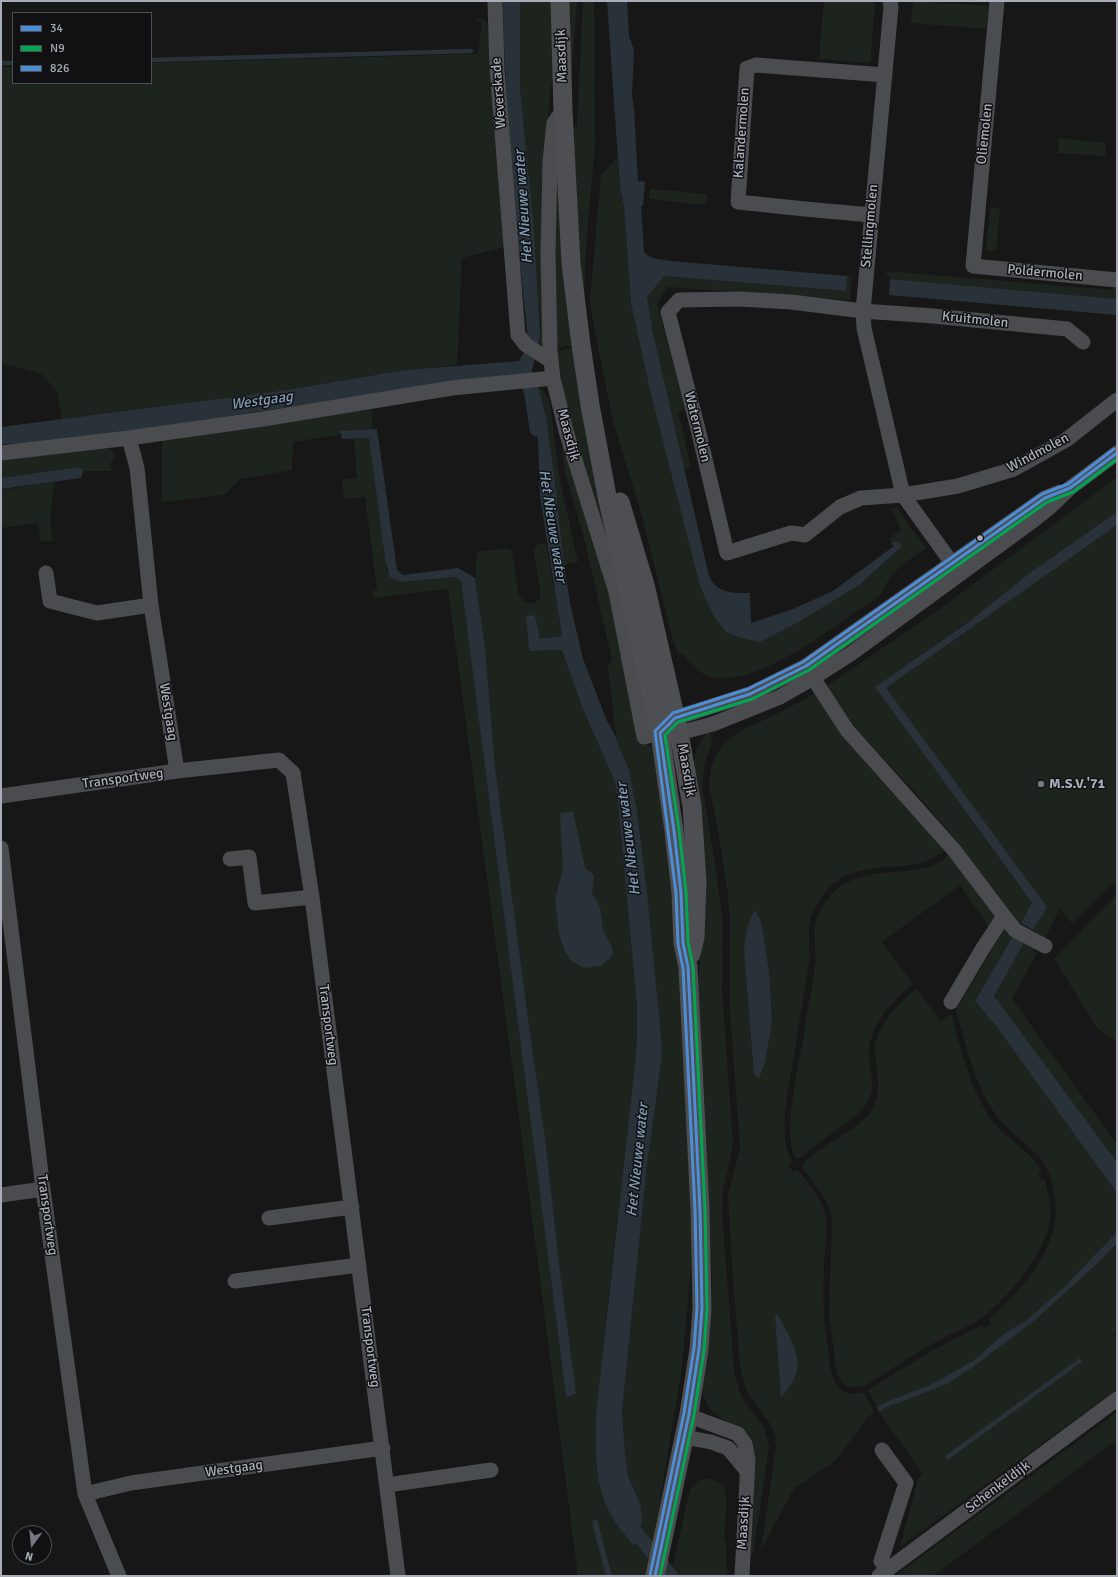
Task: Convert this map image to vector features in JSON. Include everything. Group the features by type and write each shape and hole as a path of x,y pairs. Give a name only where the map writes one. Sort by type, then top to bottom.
{"main road":[{"name":"Maasdijk","path":"560,1 563,110 571,263 590,405 607,496 660,733 674,831 681,893 683,943 688,967 700,1210 702,1297 699,1349 689,1414"},
{"name":"Maasdijk","path":"602,463 618,496 645,585 677,726 692,806 697,882 695,937 688,967"},
{"path":"656,1573 689,1414"}],"street":[{"name":"Weverskade","path":"495,1 497,68 518,336 541,352"},
{"name":"Stellingmolen","path":"890,1 892,6 871,215 863,311 864,328 903,495 956,568"},
{"name":"Oliemolen","path":"973,266 997,1"},
{"name":"Kalandermolen","path":"871,215 738,202 747,68 756,65 885,75"},
{"name":"Maasdijk","path":"563,110 554,123 550,162 548,254 541,352 553,378 566,430 616,592 644,737 660,733"},
{"name":"Poldermolen","path":"973,266 1117,280"},
{"name":"Watermolen","path":"863,311 791,302 739,299 679,300 668,312 698,429 727,553 791,533 804,535 840,507 861,498 903,495"},
{"name":"Kruitmolen","path":"863,311 934,316 1067,329 1083,342"},
{"path":"1,453 129,438 263,419 452,388 553,378"},
{"name":"Windmolen","path":"903,495 958,486 1014,469 1066,440 1117,400"},
{"name":"Westgaag","path":"129,438 137,468 151,605 177,771"},
{"path":"660,733 677,726 713,724 780,697 810,672 956,568 1045,498 1070,488 1117,453"},
{"path":"46,573 50,601 97,613 151,605"},
{"path":"810,672 847,730 954,850 1015,930 1045,946"},
{"name":"Transportweg","path":"1,796 177,771 279,760 294,772 312,897 383,1448 398,1576"},
{"name":"Transportweg","path":"1,848 43,1189 85,1494 119,1576"},
{"path":"230,859 249,857 254,903 312,897"},
{"path":"951,1002 1004,916"},
{"path":"1,1195 43,1189"},
{"path":"269,1218 352,1207"},
{"path":"235,1281 359,1265"},
{"name":"Schenkeldijk","path":"883,1573 1117,1399"},
{"name":"Maasdijk","path":"689,1414 695,1418 738,1434 745,1444 748,1460 742,1576"},
{"path":"684,1437 711,1442 728,1448 747,1471"},
{"name":"Westgaag","path":"85,1494 131,1484 383,1448"},
{"path":"882,1450 906,1483 881,1561 883,1573"},
{"path":"387,1485 491,1470"}],"shaded area":[{"path":"520,1 554,1 553,76 550,90 548,122 543,344 537,347 540,336 534,230 520,89"},
{"path":"570,1 577,1 570,94"},
{"path":"583,1 594,1 595,146 586,246 584,302 582,292 573,128 577,127"},
{"path":"824,1 875,1 871,60 868,63 819,59"},
{"path":"913,1 988,6 986,29 911,23"},
{"path":"483,19 490,27 508,246 462,258 457,365 405,370 287,390 62,419 57,391 41,374 1,363 1,67 12,67 12,84 152,84 152,63 478,54 482,22 475,21"},
{"path":"1059,138 1106,143 1105,156 1058,153"},
{"path":"555,157 574,345 557,348 555,314"},
{"path":"617,157 620,188 624,206 631,303 700,586 760,642 797,623 859,585 902,546 898,542 891,542 889,539 901,529 891,508 897,508 926,548 909,560 891,576 880,595 826,633 791,655 754,672 737,677 714,678 704,674 694,667 683,654 680,655 674,644 642,516 613,421 590,301 601,175"},
{"path":"650,189 707,194 706,205 649,199"},
{"path":"990,207 1000,208 996,251 986,250"},
{"path":"885,271 1113,290 1114,284 1117,285 1117,299 890,279"},
{"path":"664,276 846,291 847,276 852,276 850,300 667,287 657,304 685,409 678,412 691,467 684,469 653,333 647,297"},
{"path":"574,348 616,566 587,484 563,387 557,351"},
{"path":"536,387 543,390 550,403 560,480 578,562 564,565 546,417 540,392"},
{"path":"371,406 373,429 293,442 292,470 240,479 224,495 162,502 162,441 289,422"},
{"path":"558,413 612,593 641,742 653,748 676,887 692,1193 692,1250 681,1374 653,1542 639,1525 640,1503 628,1477 622,1411 647,1165 662,1056 647,892 637,811 629,770 617,742 608,668 608,665 612,660 583,534 565,473"},
{"path":"369,438 387,570 401,582 455,577 461,581 566,1396 568,1397 576,1393 561,1280 546,1145 495,767 485,647 475,578 477,552 507,548 512,551 519,596 527,603 534,603 540,599 540,591 534,550 537,545 546,543 562,636 539,639 535,616 526,616 529,651 562,650 582,707 613,777 617,792 637,1006 637,1039 605,1329 595,1445 596,1469 602,1492 611,1515 633,1545 637,1544 649,1559 647,1576 578,1576 520,1124 448,589 374,598 373,591 377,590 365,497 344,499 342,480 357,478 354,439"},
{"path":"108,448 115,454 110,465 112,471 83,471 80,467 1,478 1,459"},
{"path":"1117,477 1117,512 1031,572 966,624 875,687 1032,904 1021,923 1017,920 935,815 847,717 827,686 937,611"},
{"path":"54,482 50,522 53,541 41,541 38,523 1,528 1,490"},
{"name":"M.S.V.'71","path":"1117,525 1117,879 1072,923 1060,908 1045,938 1033,930 1041,917 886,688"},
{"path":"816,693 946,849 923,862 911,865 866,870 844,877 833,884 824,894 816,906 810,920 809,962 785,1112 785,1138 792,1162 788,1165 793,1172 797,1169 809,1184 817,1195 825,1213 825,1329 833,1376 840,1388 846,1392 864,1392 874,1412 867,1418 835,1461 796,1487 761,1550 776,1446 775,1436 769,1422 750,1397 746,1389 740,1366 728,1195 740,1148 730,1010 730,924 728,895 717,824 709,786 711,769 716,755 723,745 743,729 775,715","holes":["758,917 761,921 769,971 772,1020 754,1075 744,952 746,936"]},
{"path":"710,731 712,742 705,763 702,786 723,923 722,989 733,1145 722,1195 734,1370 739,1391 744,1401 763,1425 769,1447 753,1554 749,1554 756,1460 752,1447 745,1436 730,1423 724,1421 724,1419 711,1411 708,1407 702,1388 711,1314 712,1280 696,1004 703,927 694,764 698,745"},
{"path":"950,854 994,912 994,919 989,927 960,885 882,942 913,984 899,996 881,1017 873,1034 869,1053 872,1079 870,1095 866,1104 858,1113 800,1158 796,1158 792,1148 790,1135 792,1103 815,967 815,925 820,911 825,902 835,891 846,883 857,878 881,873 918,869 938,863"},
{"path":"1117,894 1117,1042 1098,1029 1054,959"},
{"path":"1005,929 1014,934 975,1001 996,1026 1117,1193 1117,1232 1063,1288 1027,1320 1005,1333 973,1361 930,1385 877,1407 868,1390 930,1352 982,1325 984,1329 991,1324 989,1320 1015,1294 1038,1264 1047,1247 1053,1230 1056,1212 1052,1181 1049,1173 1037,1155 999,1119 987,1100 971,1063 956,1010"},
{"path":"1025,941 1035,947 1033,951 1037,953 1012,999 1117,1144 1117,1162 994,996"},
{"path":"917,989 940,1021 951,1014 968,1072 987,1113 996,1125 1032,1158 1042,1171 1038,1173 1041,1180 1045,1180 1050,1204 1050,1219 1041,1247 1033,1261 1011,1290 988,1313 972,1324 918,1352 866,1385 853,1388 845,1385 838,1376 836,1369 829,1313 831,1213 824,1199 802,1165 819,1150 859,1123 873,1108 878,1094 875,1051 879,1033 889,1016"},
{"path":"1117,1243 1117,1331 1113,1334 1115,1337 1117,1336 1117,1389 900,1547 917,1482 922,1473 879,1412 885,1408 947,1384 973,1367 1034,1321 1099,1262","holes":["1081,1358 1082,1362 949,1459 1020,1402"]},
{"path":"1117,1412 1117,1440 933,1576 895,1576"},
{"path":"706,1478 717,1481 724,1486 727,1501 724,1539 727,1546 726,1559 728,1576 680,1576 673,1566 690,1489 698,1481"}],"water":[{"path":"503,1 520,1 520,89 534,230 540,336 531,375 540,392 546,417 570,603 583,659 607,721 616,737 629,770 637,811 647,892 662,1056 647,1165 622,1411 628,1477 640,1503 642,1521 640,1526 680,1576 662,1576 637,1544 633,1545 616,1522 605,1502 596,1461 597,1405 634,1074 637,1039 637,1006 617,792 613,777 582,707 562,650 529,651 526,615 535,616 540,639 562,636 540,496 538,442 533,398 527,393 517,376 452,382 39,445 36,443 1,444 1,427 287,390 405,370 519,361 525,350 528,339 511,178"},
{"path":"607,1 627,1 629,37 634,49 632,96 638,181 645,182 643,206 641,206 644,252 653,258 671,261 847,276 846,291 664,276 647,297 653,333 709,576 712,582 721,589 738,593 750,593 751,623 793,609 833,591 894,546 891,542 898,542 902,546 859,585 797,623 760,642 738,637 726,632 714,616 700,586 651,394 631,303 624,206 620,188"},
{"path":"890,279 1117,299 1117,315 889,295"},
{"path":"377,429 397,570 403,575 458,568 475,578 485,647 495,767 546,1145 561,1280 575,1384 576,1393 568,1397 566,1396 461,581 455,577 401,582 390,577 385,559 369,438 342,439 340,431"},
{"path":"80,467 83,471 81,478 1,489 1,478"},
{"path":"1117,512 1117,525 886,688 1047,907 1033,930 1021,923 1032,903 875,687 966,624 1031,572"},
{"path":"573,811 585,868 594,875 592,893 600,908 603,931 611,945 613,953 609,959 600,966 584,968 573,962 565,952 559,934 555,899 563,869 560,813"},
{"path":"755,910 761,921 769,971 772,1020 765,1062 759,1078 754,1075 744,952 747,930"},
{"path":"1014,934 1025,941 994,996 1117,1162 1117,1193 996,1026 975,1001"},
{"path":"1117,1232 1117,1243 1099,1262 1034,1321 973,1367 947,1384 885,1408 879,1412 877,1407 930,1385 973,1361 1005,1333 1027,1320 1063,1288"},
{"path":"775,1315 778,1315 797,1356 795,1376 790,1386 781,1397"},
{"path":"1080,1358 1082,1362 947,1459 945,1456"},
{"path":"597,1520 598,1523 612,1576 606,1576 592,1522"}],"waterway":[{"path":"152,60 471,51"},
{"path":"1,63 12,63"},
{"name":"Het Nieuwe water","path":"529,384 532,394 537,429"}],"transit line":[{"name":"826","path":"650,1575 684,1413 694,1348 697,1308 695,1210 683,968 678,944 676,893 655,731 673,713 748,689 803,662 1042,494 1068,484 1114,449"},
{"name":"34","path":"655,1576 689,1414 699,1349 702,1308 700,1210 688,967 683,943 681,893 674,831 660,733 675,718 750,694 806,666 1045,498 1070,488 1117,453"},
{"name":"N9","path":"660,1576 694,1415 704,1350 707,1308 705,1210 693,967 688,942 686,892 679,830 665,735 678,722 752,699 809,670 1047,502 1073,492 1117,459"}],"place":[{"name":"M.S.V.'71","path":"1041,784"}]}
